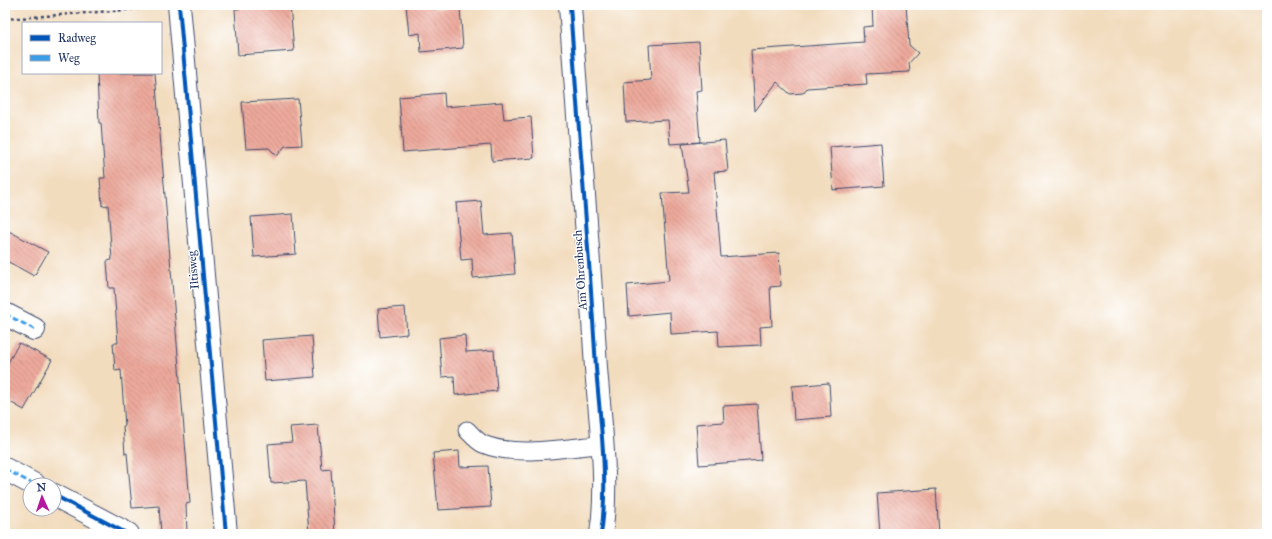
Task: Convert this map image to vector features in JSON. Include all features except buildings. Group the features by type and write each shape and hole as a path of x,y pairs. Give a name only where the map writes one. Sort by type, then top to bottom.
{"street":[{"name":"Iltisweg","path":"179,5 226,534"},
{"name":"Am Ohrenbusch","path":"570,5 590,267 605,510 601,534"},
{"path":"5,314 34,329"},
{"path":"5,469 22,478"},
{"path":"62,499 128,534"}],"lane":[{"path":"467,430 482,443 498,449 526,450 601,445"}],"path":[{"path":"5,19 179,5"}],"marked path":[{"path":"5,314 34,329"},
{"path":"5,469 22,478"}],"cycle path":[{"path":"179,5 226,534"},
{"path":"570,5 603,451 604,494 601,534"},
{"path":"62,499 128,534"}]}
